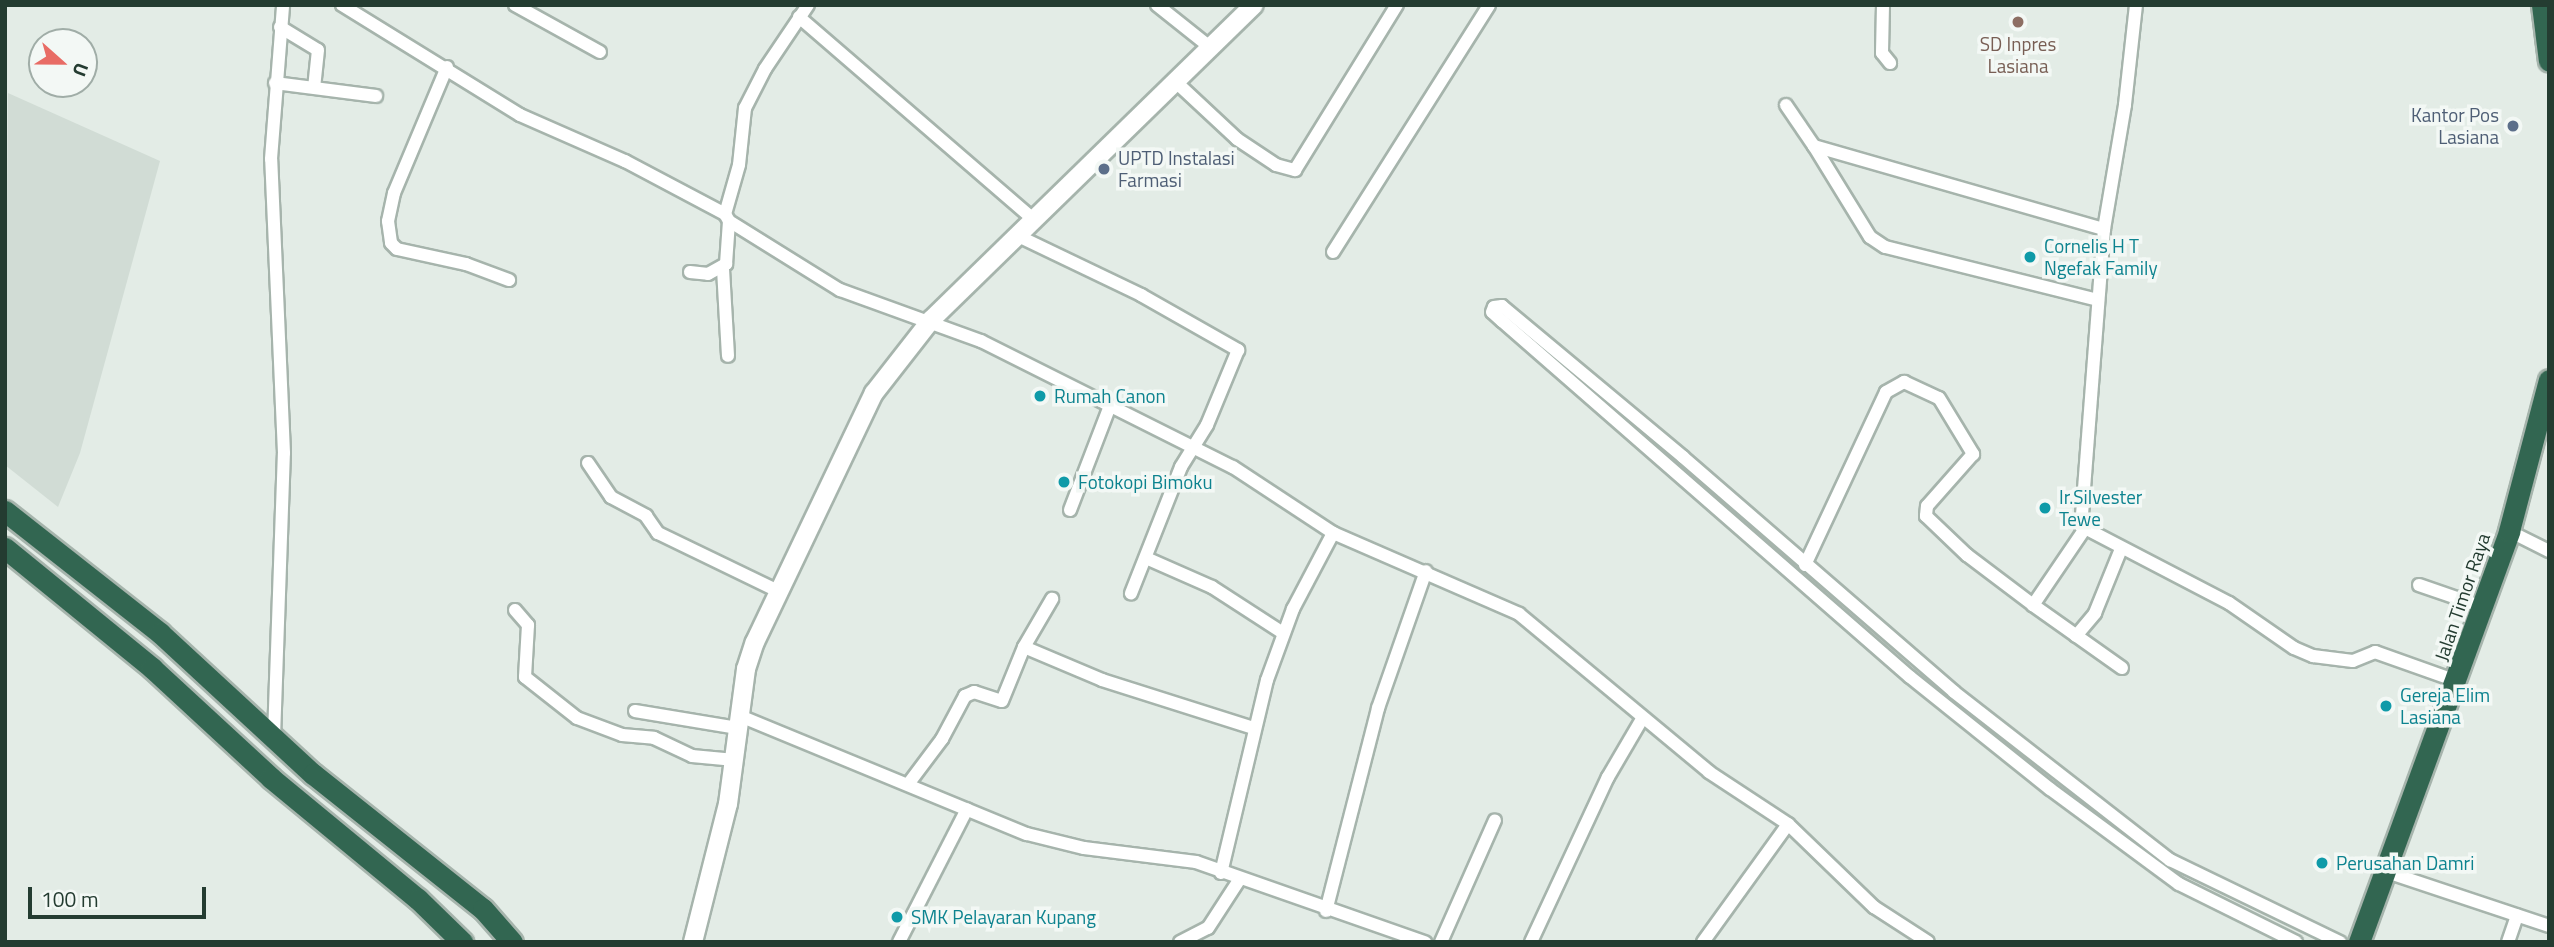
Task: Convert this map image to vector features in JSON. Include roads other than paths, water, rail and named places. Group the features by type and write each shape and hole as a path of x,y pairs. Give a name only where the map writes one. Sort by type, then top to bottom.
{"highway":[{"path":"2542,5 2549,61"},
{"name":"Jalan Timor Raya","path":"2359,942 2457,681 2509,531 2549,380"},
{"path":"5,511 160,633 324,782 483,909 512,942"},
{"path":"5,548 152,668 303,805 418,899 462,942"},
{"path":"303,805 324,782"}],"street":[{"path":"274,737 284,516 283,363 271,159 283,5"},
{"path":"342,5 447,67 520,115 625,161 727,218 840,290 931,320 1233,467 1333,533 1426,571 1519,614 1709,772 1788,824 1874,907 1928,942"},
{"path":"515,5 600,52"},
{"path":"728,356 723,269 727,218 739,165 745,108 808,5"},
{"path":"1157,5 1211,48"},
{"path":"693,942 735,760 746,669 778,590 862,414 902,354 931,320 1254,5"},
{"path":"1177,83 1237,139 1276,165 1295,170 1397,5"},
{"path":"1333,252 1489,5"},
{"path":"1884,5 1882,53 1890,63"},
{"path":"2136,5 2104,229 2083,458 2080,522 2084,530 2229,603 2294,648 2314,656 2353,661 2375,652 2457,681"},
{"path":"799,17 1033,219"},
{"path":"280,27 318,50 314,86"},
{"path":"447,67 394,193 388,221 391,243 397,249 466,264 509,280"},
{"path":"275,83 376,96"},
{"path":"1786,105 1870,237 1885,247 2098,300"},
{"path":"1814,146 2104,229"},
{"path":"1016,235 1141,295 1237,350 1211,416 1192,447 1132,593"},
{"path":"690,272 708,274 723,269"},
{"path":"2296,942 2164,874 1944,705 1492,313 1494,307 1502,306 1954,692 2170,860 2340,942"},
{"path":"1805,565 1886,392 1903,383 1939,398 1973,454 1927,506 1926,516 1966,555 2123,668"},
{"path":"1070,510 1110,407"},
{"path":"588,463 611,497 646,516 658,533 778,590"},
{"path":"2033,605 2084,530"},
{"path":"2509,531 2549,551"},
{"path":"1221,873 1253,728 1283,633 1333,533"},
{"path":"2076,636 2095,613 2121,549"},
{"path":"1146,558 1212,587 1283,633"},
{"path":"1326,911 1381,697 1426,571"},
{"path":"2419,585 2483,607"},
{"path":"909,783 942,738 965,696 974,692 1002,701 1024,647 1052,599"},
{"path":"515,610 527,625 525,677 577,718 622,735 654,738 692,756 735,760"},
{"path":"1024,647 1102,680 1253,728"},
{"path":"1944,705 1954,692"},
{"path":"635,711 739,722 909,783 967,810 1046,841 1165,856 1425,942"},
{"path":"1531,942 1608,776 1642,719"},
{"path":"899,942 967,810"},
{"path":"1441,942 1495,820"},
{"path":"1703,942 1788,824"},
{"path":"2387,872 2549,926"},
{"path":"1180,942 1208,928 1239,880"},
{"path":"2508,942 2517,916"}],"place":[{"name":"SD Inpres Lasiana","path":"2018,22"},
{"name":"Kantor Pos Lasiana","path":"2513,126"},
{"name":"UPTD Instalasi Farmasi","path":"1104,169"},
{"name":"Cornelis H T Ngefak Family","path":"2030,257"},
{"name":"Rumah Canon","path":"1040,396"},
{"name":"Fotokopi Bimoku","path":"1064,482"},
{"name":"Ir.Silvester Tewe","path":"2045,508"},
{"name":"Gereja Elim Lasiana","path":"2386,706"},
{"name":"Perusahan Damri","path":"2322,863"},
{"name":"SMK Pelayaran Kupang","path":"897,917"}]}
